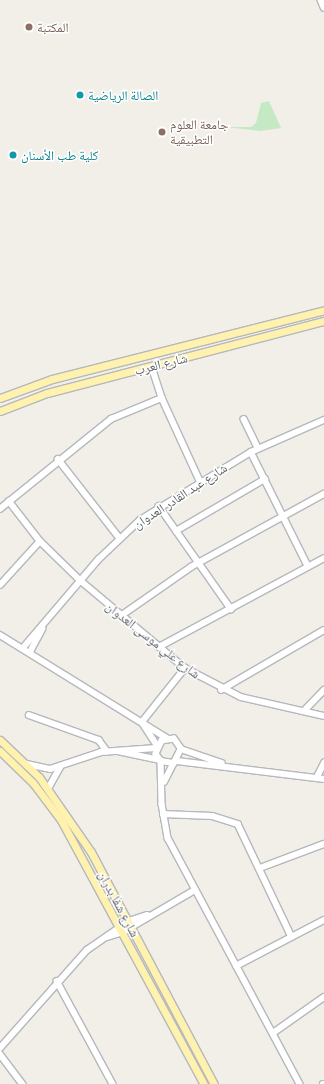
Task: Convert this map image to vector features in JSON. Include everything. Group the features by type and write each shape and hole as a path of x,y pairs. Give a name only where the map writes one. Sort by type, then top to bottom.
{"main road":[{"name":"شارع العرب","path":"0,398 52,379 324,310"},
{"name":"شارع العرب","path":"0,411 47,393 152,367 324,321"},
{"name":"شارع شفا بدران","path":"0,740 26,764 48,789 94,858 214,1084"},
{"name":"شارع شفا بدران","path":"0,751 33,783 61,820 122,929 204,1084"}],"street":[{"path":"321,0 324,7"},
{"path":"152,367 162,398 200,481"},
{"path":"0,509 58,459 110,419 162,398"},
{"path":"244,419 258,448"},
{"name":"شارع عبد القادر العدوان","path":"23,648 80,580 119,537 159,506 258,448 324,420"},
{"path":"251,452 308,566"},
{"path":"58,459 119,537"},
{"path":"176,531 265,479"},
{"path":"122,616 199,564 324,494"},
{"name":"شارع علي موسى العدوان","path":"9,501 40,541 80,580 158,647 185,668 221,690 263,704 324,716"},
{"path":"159,506 231,609"},
{"path":"0,585 40,541"},
{"path":"158,647 324,558"},
{"name":"شارع عبد القادر العدوان","path":"30,652 44,623"},
{"path":"221,690 324,630"},
{"path":"0,635 168,738 179,743 181,749 164,782"},
{"path":"142,722 185,668"},
{"path":"304,711 324,690"},
{"path":"29,715 99,740 107,751"},
{"path":"142,722 157,746 164,782 163,814 168,838 300,1084"},
{"path":"26,764 43,769 62,766 107,751 157,746 168,738"},
{"path":"181,749 224,764"},
{"path":"114,750 160,761 224,764 324,779"},
{"path":"317,777 324,763"},
{"path":"48,789 52,776 62,766"},
{"path":"163,814 234,821 260,868 292,937"},
{"path":"260,868 324,844"},
{"path":"0,1048 57,981 103,938 195,890"},
{"path":"236,966 324,920"},
{"path":"57,981 113,1084"},
{"path":"273,1033 324,997"},
{"path":"0,1054 23,1084"}],"green space":[{"path":"269,101 281,128 260,131 226,127 251,127 256,123 261,103"}],"place":[{"name":"المكتبة","path":"29,27"},
{"name":"الصالة الرياضية","path":"80,95"},
{"name":"جامعة العلوم التطبيقية","path":"162,132"},
{"name":"كلية طب الأسنان","path":"13,155"}]}
